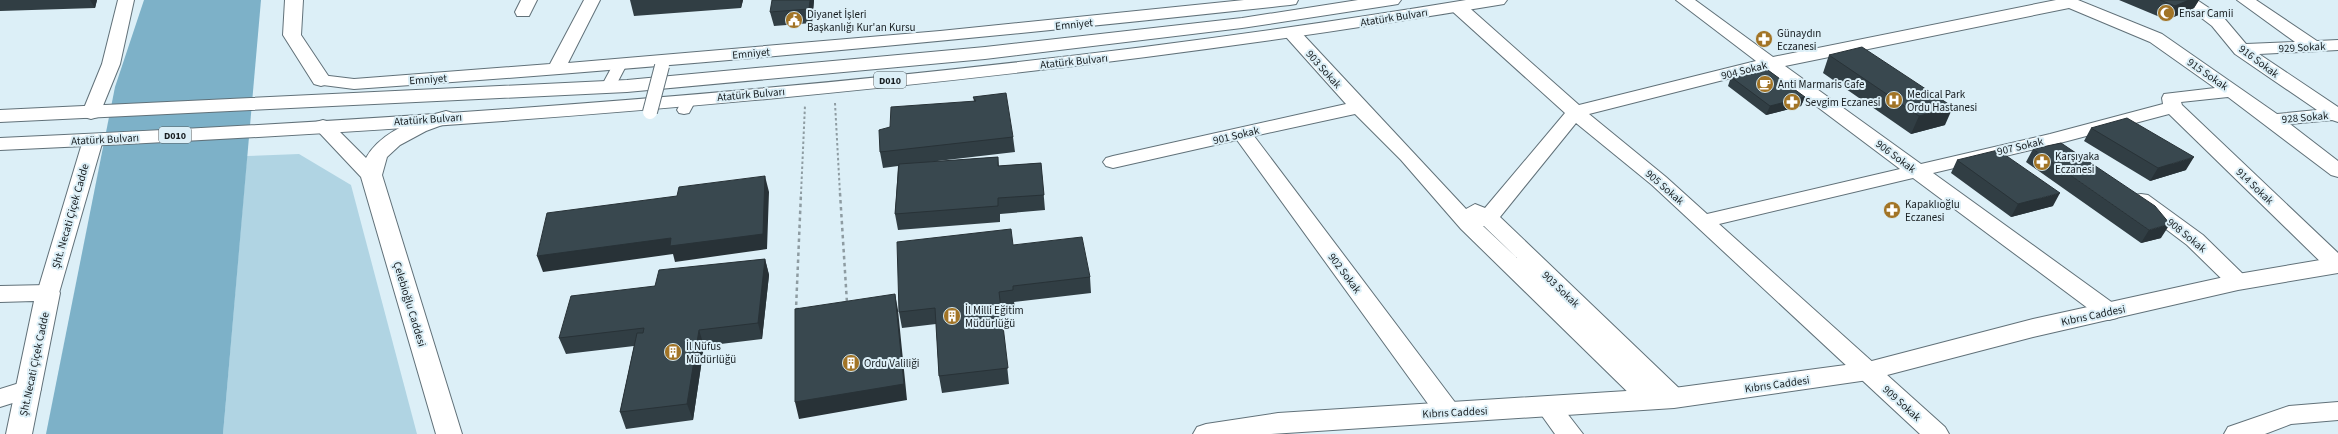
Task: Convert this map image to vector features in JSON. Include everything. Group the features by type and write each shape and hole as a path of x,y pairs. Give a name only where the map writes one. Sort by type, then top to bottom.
{"main road":[{"path":"294,0 292,36 321,80"},
{"name":"Atatürk Bulvarı","path":"0,116 91,114 608,87 977,54 1188,30 1392,0"},
{"name":"Atatürk Bulvarı","path":"0,144 93,140 686,105 806,89 1151,52 1292,33 1498,0"},
{"path":"323,126 371,175 377,155 392,142 416,128 446,118"},
{"name":"Çelebioğlu Caddesi","path":"371,175 449,434"},
{"name":"Kıbrıs Caddesi","path":"1206,434 1278,423 1662,399 1868,371 2033,328 2238,282 2338,266"},
{"path":"0,294 48,293"},
{"name":"Şht.Necati Çiçek Cadde","path":"19,434 48,293"}],"street":[{"path":"91,114 110,64 126,0"},
{"path":"556,70 592,0"},
{"name":"Emniyet","path":"321,80 354,84 556,70 988,33 1179,6 1290,0"},
{"name":"906 Sokak","path":"1684,0 2109,312"},
{"name":"916 Sokak","path":"2186,0 2218,22 2241,50 2337,115"},
{"path":"2245,0 2314,46"},
{"name":"904 Sokak","path":"1574,112 1771,63 2067,2"},
{"name":"915 Sokak","path":"2067,2 2156,38 2273,120 2338,171"},
{"path":"1179,6 1188,30"},
{"name":"905 Sokak","path":"1458,7 1574,112 1659,181 1868,371"},
{"name":"903 Sokak","path":"1292,33 1359,107 1408,156 1439,192 1478,221 1662,399"},
{"name":"929 Sokak","path":"2241,50 2338,45"},
{"path":"608,87 620,64"},
{"path":"650,112 662,66"},
{"path":"2172,107 2171,98 2233,91"},
{"name":"901 Sokak","path":"1113,162 1359,107"},
{"name":"907 Sokak","path":"1704,221 2053,138 2172,107"},
{"name":"914 Sokak","path":"2172,107 2338,266"},
{"path":"1478,221 1574,112"},
{"name":"928 Sokak","path":"2273,120 2337,115"},
{"name":"902 Sokak","path":"1242,134 1448,412"},
{"path":"2053,138 2073,152"},
{"name":"Şht. Necati Çiçek Cadde","path":"48,293 93,140"},
{"name":"908 Sokak","path":"2124,188 2195,240 2238,282"},
{"name":"909 Sokak","path":"1868,371 1936,434"},
{"path":"0,398 29,389"},
{"path":"1547,406 1570,434"},
{"path":"2237,434 2289,415 2338,411"}],"path":[{"path":"834,86 847,304 840,305"},
{"path":"803,309 796,309 806,89"}],"shaded area":[{"path":"144,0 261,0 223,434 46,434 115,87"},
{"path":"299,154 351,185 417,434 223,434 247,156"}],"building":[{"path":"772,0 810,0 809,9 770,12"},
{"path":"2160,0 2189,0 2175,6"},
{"path":"1862,47 1953,107 1919,116 1829,55"},
{"path":"1765,68 1805,97 1770,106 1731,77"},
{"path":"1006,93 1013,137 880,152 879,130 890,127 891,107 976,101 973,97"},
{"path":"2127,118 2194,157 2158,168 2091,128"},
{"path":"2061,143 2155,206 2170,224 2149,230 2033,149"},
{"path":"1998,150 2060,193 2018,204 1957,160"},
{"path":"998,157 998,166 1041,163 1044,195 998,198 998,206 895,214 899,164"},
{"path":"765,176 763,234 670,246 671,238 537,256 547,213 677,196 679,187"},
{"name":"İl Milli Eğitim Müdürlüğü","path":"1011,229 1013,245 1082,237 1090,277 1013,286 1013,290 999,292 1008,368 939,376 935,308 899,312 897,242"},
{"name":"İl Nüfus Müdürlüğü","path":"765,259 758,323 699,330 687,404 620,412 637,333 643,333 644,328 559,338 571,296 655,286 659,270"},
{"name":"Ordu Valiliği","path":"895,294 904,384 795,402 795,309"}],"place":[{"name":"Ensar Camii","path":"2166,13"},
{"name":"Diyanet İşleri Başkanlığı Kur'an Kursu","path":"794,20"},
{"name":"Günaydın Eczanesi","path":"1764,39"},
{"name":"Anti Marmaris Cafe","path":"1765,84"},
{"name":"Medical Park Ordu Hastanesi","path":"1894,100"},
{"name":"Sevgim Eczanesi","path":"1792,102"},
{"name":"Karşıyaka Eczanesi","path":"2042,162"},
{"name":"Kapaklıoğlu Eczanesi","path":"1892,210"},
{"name":"İl Milli Eğitim Müdürlüğü","path":"952,316"},
{"name":"İl Nüfus Müdürlüğü","path":"673,352"},
{"name":"Ordu Valiliği","path":"851,363"}]}
